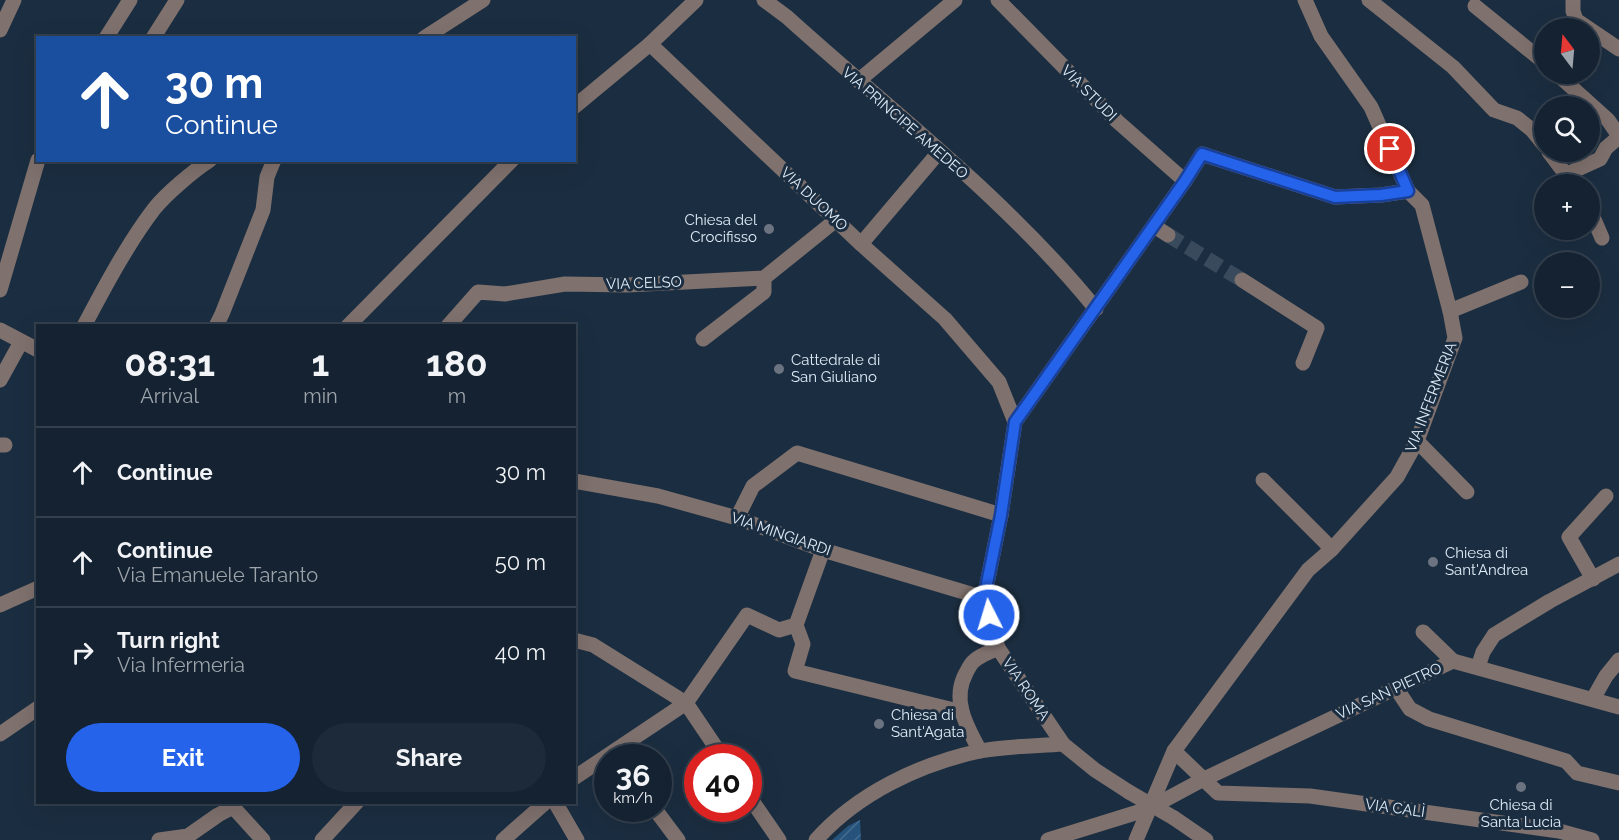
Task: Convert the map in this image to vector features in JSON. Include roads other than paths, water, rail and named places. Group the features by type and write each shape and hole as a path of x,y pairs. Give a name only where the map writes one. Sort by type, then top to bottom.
{"street":[{"path":"0,30 14,0"},
{"path":"107,36 130,0"},
{"path":"154,36 177,0"},
{"path":"427,36 483,0"},
{"path":"576,105 631,61 696,0"},
{"name":"VIA PRINCIPE AMEDEO","path":"764,0 787,17 1024,228 1071,278 1096,309"},
{"path":"858,81 955,0"},
{"name":"VIA STUDI","path":"998,0 1117,121 1185,181"},
{"name":"VIA INFERMERIA","path":"1136,840 1174,751 1308,570 1332,549 1397,477 1417,441 1455,338 1422,205 1408,191 1371,107 1321,36 1305,0"},
{"path":"1369,0 1454,67 1494,110 1517,118 1534,132"},
{"path":"1573,0 1576,20 1619,49"},
{"path":"1475,6 1534,54"},
{"name":"VIA DUOMO","path":"650,44 861,244 940,314 999,382 1015,422"},
{"path":"1568,84 1608,120 1619,136 1606,148 1600,159 1578,174"},
{"path":"861,244 939,152"},
{"path":"1015,422 1154,226 1202,154 1335,197 1408,191"},
{"path":"0,290 37,162"},
{"path":"85,324 110,278 155,208 207,162"},
{"path":"217,324 263,210 267,177 273,162"},
{"path":"350,324 510,162"},
{"path":"703,339 764,292 764,278 836,219"},
{"path":"1154,226 1168,235"},
{"path":"1600,233 1602,238"},
{"name":"VIA CELSO","path":"450,324 478,292 505,294 565,284 627,285 764,278"},
{"path":"1242,280 1317,328 1303,363"},
{"path":"1450,311 1521,282"},
{"path":"0,330 36,349"},
{"path":"0,380 21,342"},
{"name":"VIA ROMA","path":"1015,422 1001,515 984,598 998,648 1063,744 1095,770 1206,840"},
{"path":"1417,441 1467,492"},
{"path":"737,518 753,486 797,453 1001,515"},
{"path":"1263,480 1332,549"},
{"name":"VIA MINGIARDI","path":"576,481 658,496 737,518 824,550 984,598"},
{"path":"1593,579 1569,537 1606,495"},
{"path":"824,550 796,625 803,644 795,671 962,712"},
{"path":"1478,667 1483,652 1494,634 1619,564"},
{"path":"0,605 36,589"},
{"path":"635,744 686,703 747,615 779,630 796,625"},
{"path":"1423,632 1453,661"},
{"path":"576,641 593,645 686,703 714,744"},
{"path":"980,751 966,726 962,712 960,700 963,680 973,661 998,648"},
{"path":"1593,699 1606,676 1619,660"},
{"name":"VIA SAN PIETRO","path":"1048,840 1148,809 1202,780 1453,661 1619,707"},
{"path":"1396,688 1410,709 1429,719 1566,761 1577,773 1619,783"},
{"path":"0,734 36,709"},
{"path":"816,840 830,824 867,796 917,771 980,751 1063,744"},
{"name":"VIA CALÌ","path":"1174,751 1218,793 1310,796 1559,831 1592,840"},
{"path":"576,777 594,768"},
{"path":"322,840 355,804"},
{"path":"503,840 544,804"},
{"path":"556,804 577,840"},
{"path":"159,840 188,836 233,807 263,840"},
{"path":"762,815 779,840"},
{"path":"664,822 678,840"}],"tunnel":[{"path":"1168,235 1242,280"}],"place":[{"name":"Chiesa del Crocifisso","path":"769,229"},
{"name":"Cattedrale di San Giuliano","path":"779,369"},
{"name":"Chiesa di Sant'Andrea","path":"1433,562"},
{"name":"Chiesa di Sant'Agata","path":"879,724"},
{"name":"Chiesa di Santa Lucia","path":"1521,787"}]}
